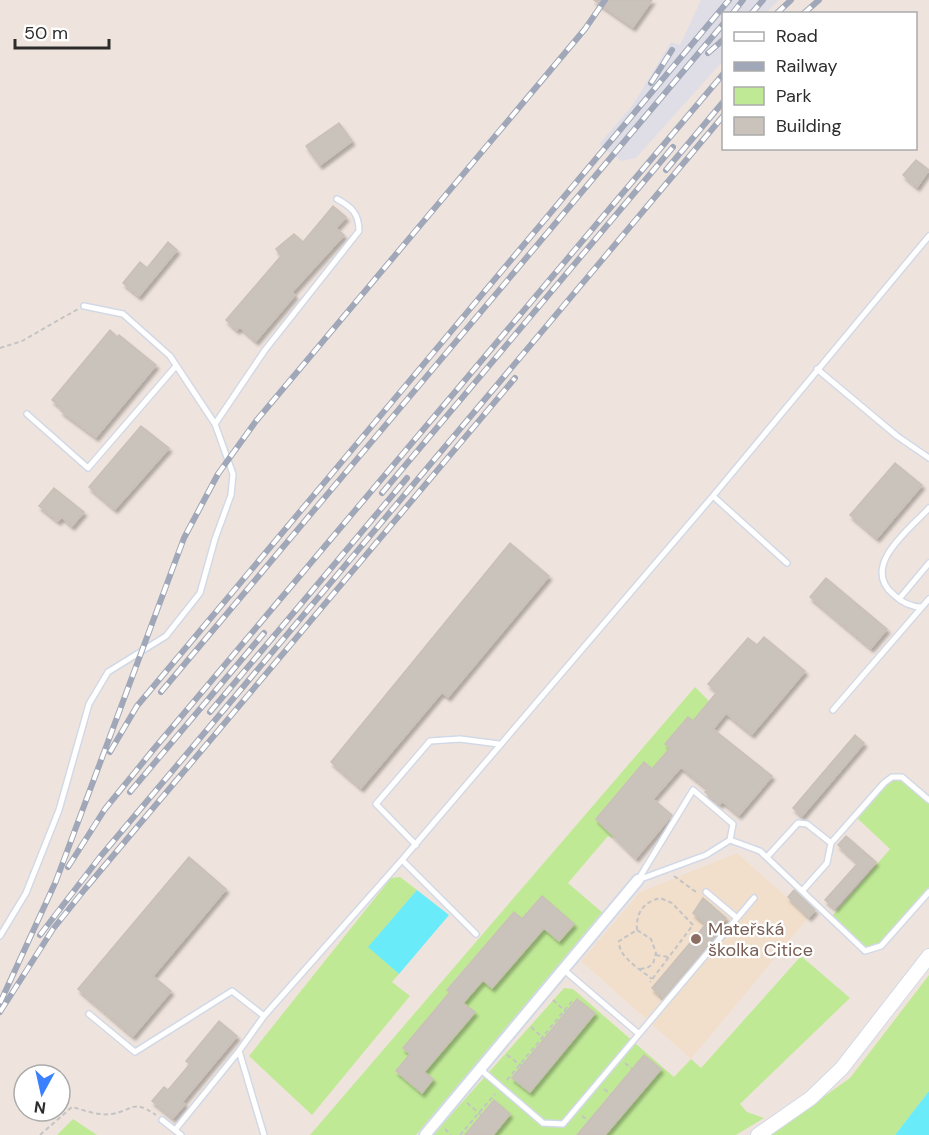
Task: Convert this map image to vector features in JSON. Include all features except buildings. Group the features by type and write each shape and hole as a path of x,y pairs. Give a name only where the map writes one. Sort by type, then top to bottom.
{"street":[{"path":"425,1135 638,880"},
{"path":"758,1135 811,1098 842,1068 929,956"}],"lane":[{"path":"215,424 265,350 359,231 359,218 352,209 337,199"},
{"path":"175,1130 239,1051 264,1016 416,845 499,744 713,496 929,236"},
{"path":"0,936 26,893 59,810 89,704 108,672 165,636 200,592 215,539 231,495 233,474 215,424 170,356 123,314 84,306"},
{"path":"27,414 88,468 176,366"},
{"path":"817,369 897,435 929,458"},
{"path":"713,496 787,563"},
{"path":"922,607 899,600 883,583 881,567 893,547 929,508"},
{"path":"899,600 929,563"},
{"path":"833,710 929,599"},
{"path":"416,845 376,804 430,741 460,739 499,744"},
{"path":"803,890 827,863 831,843 892,777 902,777 929,800"},
{"path":"693,790 733,824 730,840 706,855 638,880 693,790"},
{"path":"767,857 798,823 807,824 831,843"},
{"path":"730,840 753,848 767,857 865,951 881,946 929,892"},
{"path":"402,860 476,934"},
{"path":"708,893 737,918"},
{"path":"480,1069 543,1122 563,1124 753,898"},
{"path":"563,969 639,1034"},
{"path":"89,1014 135,1052 232,991 264,1016"},
{"path":"239,1051 264,1135"},
{"path":"162,1120 181,1135"}],"path":[{"path":"0,348 22,341 84,306"},
{"path":"671,868 675,878 700,894 708,893"},
{"path":"660,898 672,903 693,925 651,980 624,956 619,946 624,936 637,930 637,917 647,902 660,898"},
{"path":"637,930 651,939 656,956 653,964 640,969"},
{"path":"656,956 669,957"},
{"path":"544,992 565,1012"},
{"path":"460,1135 480,1114 574,999"},
{"path":"521,1020 543,1038"},
{"path":"498,1048 521,1065"},
{"path":"458,1096 480,1114"},
{"path":"40,1135 72,1107 112,1114 126,1108 142,1106 162,1120"}],"shaded area":[{"path":"701,0 779,0 767,12 722,12 722,62 636,158 621,161 599,144 632,106 671,42 680,45"},
{"name":"Mateřská školka Citice","path":"737,853 809,917 691,1059 581,961 640,892"}],"green space":[{"path":"695,687 709,701 693,721 688,717 666,743 670,748 652,769 644,762 596,819 615,835 613,838 608,836 568,883 603,913 416,1135 310,1135","holes":["542,896 573,924 540,925 492,988 483,980 463,1003 475,1012 424,1072 433,1079 422,1093 396,1072 407,1058 413,1056 403,1048 450,992 447,989 514,912 522,919"]},
{"path":"894,780 902,780 929,803 929,887 891,933 873,946 866,948 852,939 832,916 890,849 857,818 887,784"},
{"path":"400,877 417,890 369,947 399,974 392,982 410,996 312,1115 249,1056 391,878"},
{"path":"801,956 850,998 740,1104 747,1112 764,1118 736,1135 433,1135 564,988 573,989 674,1077 691,1059 701,1068"},
{"path":"929,975 929,1091 895,1135 770,1135 850,1078"},
{"path":"72,1120 97,1135 57,1135 69,1123 72,1123"}],"water":[{"path":"417,890 449,915 399,974 368,947"},
{"path":"929,1091 929,1135 895,1135"}],"railway":[{"path":"0,1003 56,881 184,538 218,474 256,421 585,29 605,0"},
{"path":"110,752 137,706 729,0"},
{"path":"734,12 743,0"},
{"path":"753,12 763,0"},
{"path":"778,12 791,0"},
{"path":"805,12 819,0"},
{"path":"161,692 722,25"},
{"path":"708,53 722,41"},
{"path":"651,83 672,50"},
{"path":"68,867 105,809 153,750 722,75"},
{"path":"666,170 722,103"},
{"path":"40,935 100,857 722,117"},
{"path":"382,493 673,147"},
{"path":"0,1012 53,929 85,889 515,378"},
{"path":"210,712 407,478"},
{"path":"130,792 264,633"}],"place":[{"name":"Mateřská školka Citice","path":"696,939"}]}
